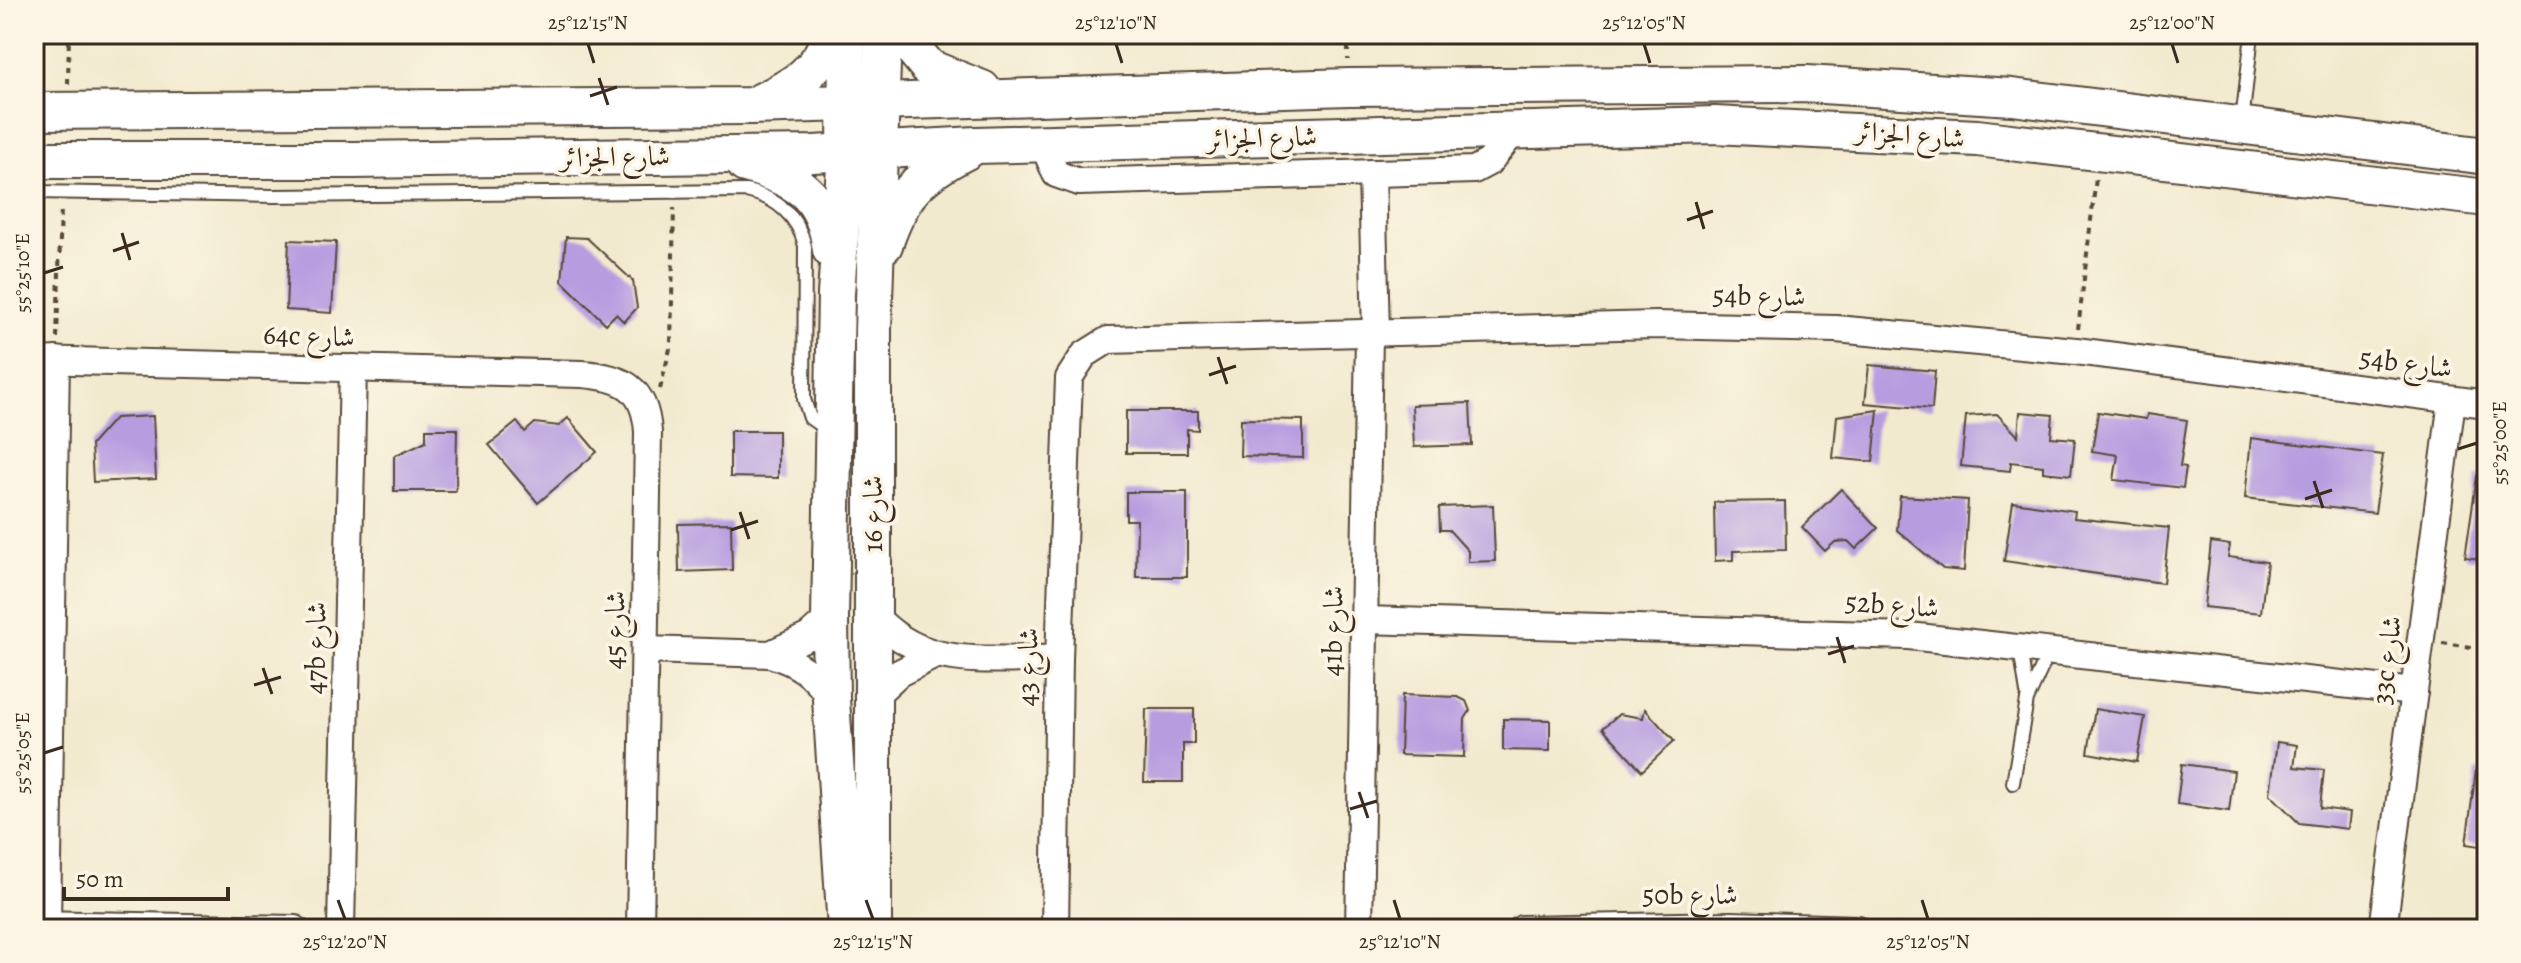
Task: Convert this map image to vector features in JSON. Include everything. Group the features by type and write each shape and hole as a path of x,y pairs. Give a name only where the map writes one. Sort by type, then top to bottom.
{"main road":[{"path":"751,106 795,85 809,74 820,59 830,34"},
{"path":"847,34 864,100"},
{"path":"864,100 883,34"},
{"path":"901,34 929,68 945,77 1007,97"},
{"name":"شارع الجزائر","path":"51,111 751,106 864,100 1349,87 1807,84 2012,97 2487,156"},
{"name":"شارع 16","path":"846,929 831,699 833,432 836,294 862,152 864,100"},
{"name":"شارع الجزائر","path":"34,160 198,178 976,145 1044,146 1627,125 1802,127 1977,138 2487,198"},
{"path":"875,274 898,208 908,192 931,170 976,145"},
{"name":"شارع 16","path":"862,152 875,274 871,612 873,929"},
{"path":"709,154 782,175 810,195 827,225 836,294"}],"street":[{"path":"1044,146 1056,174 1079,182 1372,173 1482,167 1516,129"},
{"name":"41b شارع","path":"1359,929 1372,334 1372,173"},
{"name":"54b شارع","path":"1067,406 1069,378 1084,355 1108,340 1746,325 1836,329 2076,351 2487,404"},
{"path":"45,360 41,924 295,929"},
{"name":"64c شارع","path":"45,360 582,374 623,382 638,395 647,412"},
{"name":"47b شارع","path":"341,929 353,368"},
{"name":"33c شارع","path":"2383,929 2452,400"},
{"name":"شارع 43","path":"1055,929 1067,406"},
{"name":"شارع 45","path":"640,929 647,412"},
{"path":"871,612 899,639 933,656 1059,659"},
{"path":"770,654 796,644 830,617"},
{"name":"52b شارع","path":"1364,620 1809,631 2019,645 2414,692"},
{"path":"646,650 770,654 785,658 812,675 831,699"},
{"path":"872,698 899,673 933,656"},
{"name":"50b شارع","path":"1522,929 1858,929"}],"lane":[{"path":"2242,125 2252,34"},
{"path":"34,192 198,178 675,192 746,191 762,194 794,219 805,246 804,399 810,418 833,432"},
{"path":"2019,645 2027,700"},
{"path":"2013,783 2027,700 2051,649"}],"path":[{"path":"51,111 69,34"},
{"path":"2076,351 2099,151"},
{"path":"45,360 61,192"},
{"path":"647,412 667,371 671,345 675,192"},
{"path":"2420,640 2487,649"}],"building":[{"path":"566,237 587,238 633,281 637,308 624,322 616,314 606,324 562,281"},
{"path":"289,240 336,242 332,313 286,310"},
{"path":"1869,365 1935,371 1932,409 1865,403"},
{"path":"1470,403 1472,445 1414,447 1412,405"},
{"path":"1878,410 1873,462 1833,458 1837,416"},
{"path":"1126,411 1198,411 1198,430 1187,429 1187,453 1126,453"},
{"path":"2020,412 2053,415 2051,437 2075,439 2071,475 2043,472 2043,466 2011,462 2010,471 1961,466 1966,416 1997,414 2018,436"},
{"path":"2098,412 2146,419 2147,414 2187,420 2180,466 2186,467 2183,488 2114,480 2118,455 2092,451"},
{"path":"153,416 156,479 93,482 91,445 115,418"},
{"path":"568,418 597,452 538,503 489,445 517,422 525,432 535,423 559,426"},
{"path":"1241,419 1303,420 1303,458 1240,456"},
{"path":"426,429 457,429 456,491 394,491 394,456 426,441"},
{"path":"730,431 778,431 778,478 730,477"},
{"path":"2251,438 2383,455 2375,513 2245,498"},
{"path":"2477,476 2487,476 2487,560 2465,557"},
{"path":"1841,489 1878,528 1856,549 1848,541 1835,542 1825,551 1802,527"},
{"path":"1126,492 1187,492 1187,577 1136,577 1137,520 1126,520"},
{"path":"1900,496 1968,500 1964,571 1943,569 1897,530"},
{"path":"1785,501 1786,550 1733,551 1733,560 1715,561 1714,502"},
{"path":"2013,502 2075,511 2074,518 2169,528 2163,583 2004,561"},
{"path":"1493,505 1495,561 1468,562 1468,551 1449,530 1440,530 1439,507"},
{"path":"731,523 732,570 679,572 678,524"},
{"path":"2211,542 2230,545 2228,557 2267,562 2261,613 2204,607"},
{"path":"1402,695 1458,697 1466,701 1470,711 1465,719 1464,757 1400,755"},
{"path":"1146,709 1194,709 1194,744 1183,744 1183,782 1144,782"},
{"path":"1645,709 1674,741 1642,771 1603,728 1619,714 1643,718"},
{"path":"2095,709 2145,717 2137,762 2088,753"},
{"path":"1503,719 1550,720 1550,751 1503,750"},
{"path":"2277,742 2297,745 2294,767 2324,770 2320,808 2350,812 2348,829 2299,823 2270,794"},
{"path":"2182,764 2234,771 2229,811 2177,804"},
{"path":"2476,770 2487,771 2487,847 2466,844"}]}
